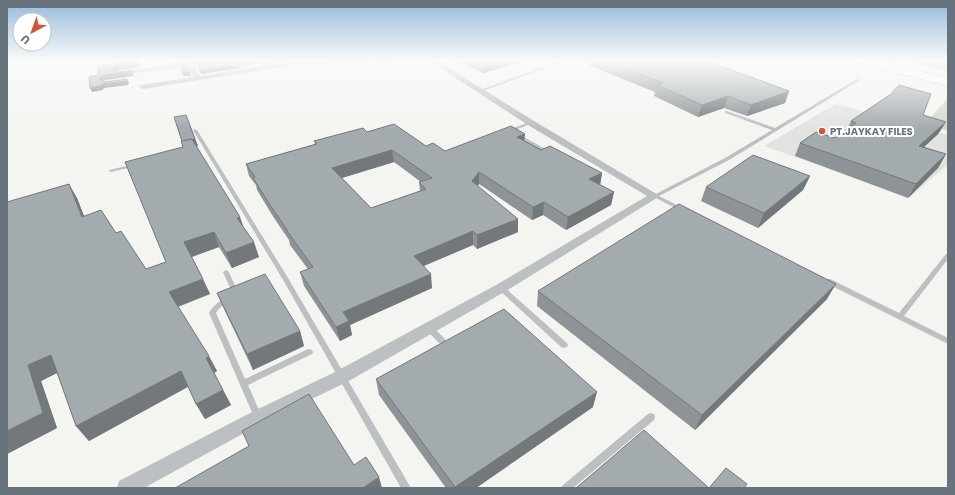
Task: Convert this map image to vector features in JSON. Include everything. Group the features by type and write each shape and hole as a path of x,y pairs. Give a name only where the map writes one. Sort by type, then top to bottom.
{"street":[{"path":"143,86 166,83"},
{"path":"130,487 258,417 341,376 429,328 501,288 655,196 531,123 468,83"}],"lane":[{"path":"479,90 499,83"},
{"path":"655,196 727,160 853,83"},
{"path":"726,112 774,130"},
{"path":"500,134 531,123"},
{"path":"195,130 201,148 285,278 406,488"},
{"path":"508,131 552,152"},
{"path":"111,171 140,164"},
{"path":"655,196 690,213"},
{"path":"900,317 948,255"},
{"path":"226,272 234,290 232,294 214,309 212,313 258,417"},
{"path":"823,279 948,341"},
{"path":"501,288 564,345"},
{"path":"429,328 450,349"},
{"path":"244,383 309,352"},
{"path":"566,488 651,417"}],"shaded area":[{"path":"947,99 948,131 925,124"},
{"path":"836,104 948,135 948,168 945,167 910,197 764,146"}],"building":[{"path":"90,83 109,83 102,84 101,86 90,88"},
{"path":"663,83 767,83 789,91 751,105 728,96 702,105 657,85"},
{"path":"899,85 931,94 923,115 946,122 919,146 946,154 916,184 800,143 816,132 835,138 856,123 851,121 891,94"},
{"path":"186,115 195,139 182,141 174,117"},
{"path":"394,124 426,146 433,143 445,151 511,126 525,134 517,137 541,150 550,146 602,173 589,179 614,192 568,217 544,202 533,207 479,172 472,181 518,219 477,235 473,231 414,256 431,274 343,312 349,321 336,327 300,272 313,267 270,205 246,164 317,144 314,141 363,128 367,132","holes":["392,150 432,178 419,182 426,189 371,208 332,168"]},
{"path":"192,139 240,217 237,218 254,242 226,253 214,232 184,242 203,279 169,292 209,356 206,358 223,390 196,404 181,371 76,426 51,355 28,365 43,413 7,431 7,202 69,184 82,217 101,210 116,233 121,231 146,269 166,262 125,162 183,147 181,141"},
{"path":"753,155 810,176 764,213 706,187"},
{"path":"679,204 836,284 702,415 538,291"},
{"path":"265,274 300,331 247,354 217,293"},
{"path":"504,309 597,392 455,487 376,379"},
{"path":"309,394 354,465 366,457 379,477 363,488 175,488 249,446 242,431"},
{"path":"644,430 709,488 576,488"},
{"path":"726,468 747,484 744,488 709,488"}],"place":[{"name":"PT.JAYKAY FILES","path":"822,131"}]}
